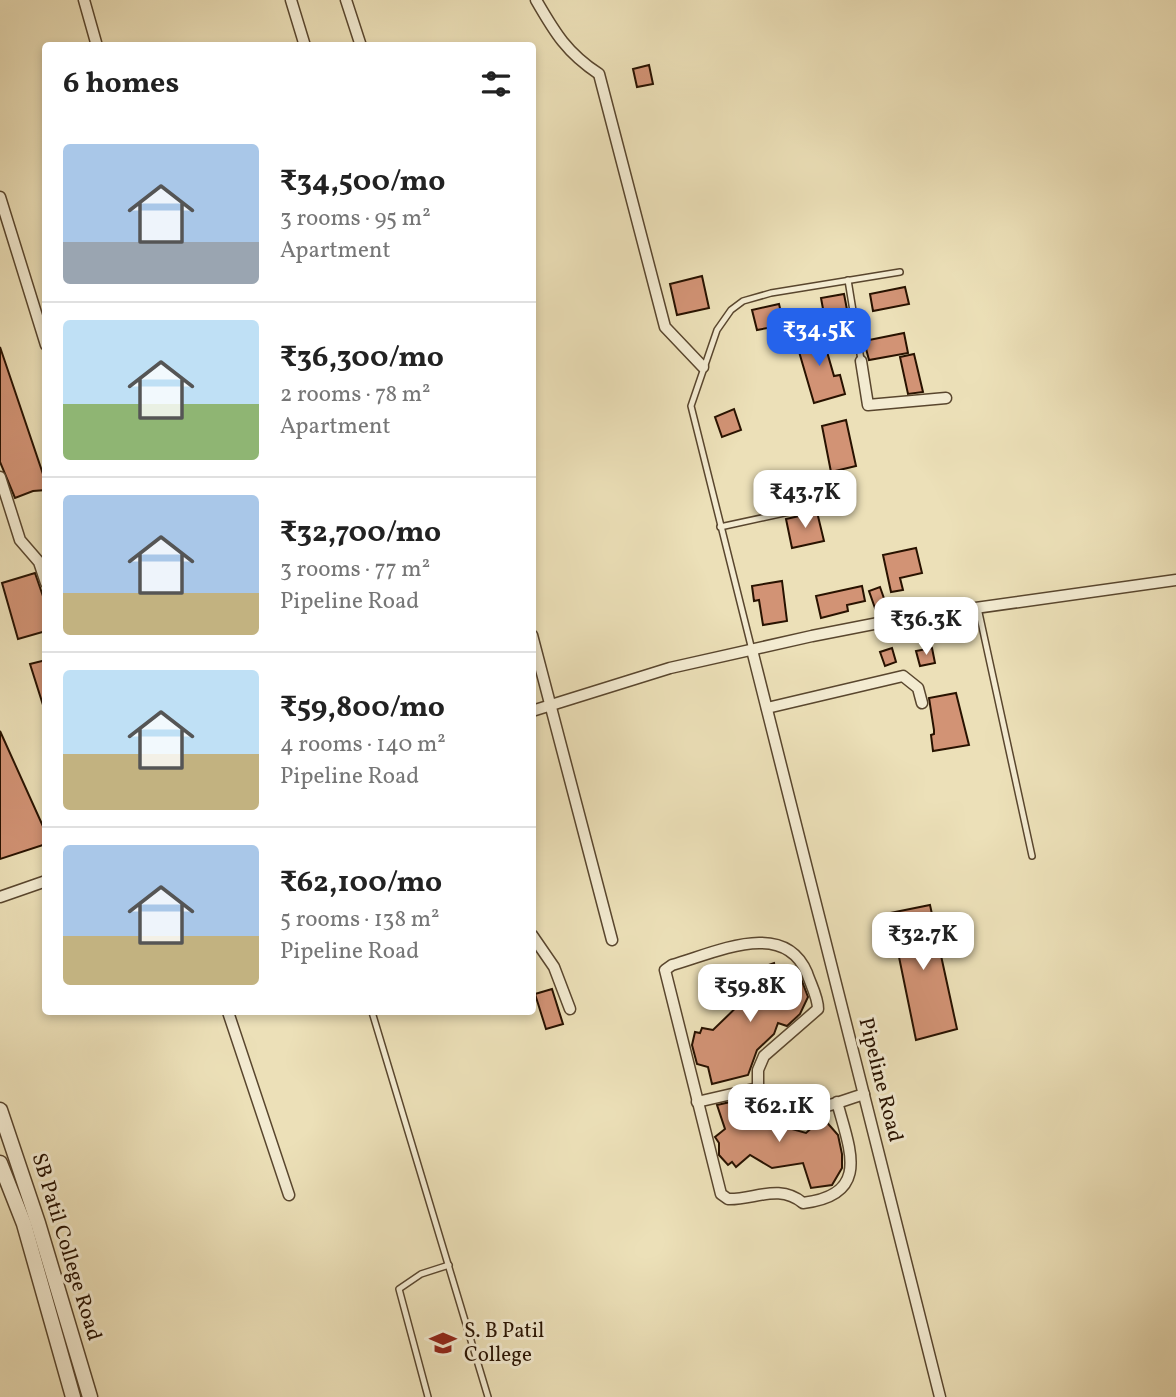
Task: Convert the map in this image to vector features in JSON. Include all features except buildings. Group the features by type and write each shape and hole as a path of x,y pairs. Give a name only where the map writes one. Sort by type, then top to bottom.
{"street":[{"path":"84,0 96,42"},
{"path":"291,0 304,42"},
{"path":"346,0 360,42"},
{"path":"536,0 557,36 576,59 599,74 665,327 703,367"},
{"path":"0,197 42,332"},
{"path":"862,361 868,405 946,398"},
{"path":"0,477 20,540 42,561"},
{"path":"536,709 670,668 852,628 1176,580"},
{"name":"Pipeline Road","path":"752,650 940,1397"},
{"path":"536,652 612,940"},
{"path":"767,708 903,676 918,688 922,703"},
{"path":"0,897 42,882"},
{"path":"536,940 548,956 570,1009"},
{"path":"837,1102 853,1167 849,1180 838,1192 803,1203 793,1195 774,1192 738,1200 727,1199 721,1194 665,970 672,965 752,943 770,941 801,960 818,1002 818,1009 764,1056 758,1070 758,1088 773,1103 795,1111 864,1094"},
{"path":"229,1015 289,1195"},
{"path":"697,1102 758,1088"},
{"name":"SB Patil College Road","path":"0,1110 90,1397"},
{"path":"2,1169 20,1169"},
{"name":"SB Patil College Road","path":"2,1169 24,1224 73,1397"}],"lane":[{"path":"752,650 691,406 717,330 731,310 743,301 900,272"},
{"path":"848,281 862,361"},
{"path":"720,527 826,504"},
{"path":"978,608 1032,856"},
{"path":"373,1015 488,1397"},
{"path":"428,1397 399,1289 421,1275 449,1265"}],"place":[{"name":"S. B Patil College","path":"443,1343"}]}
